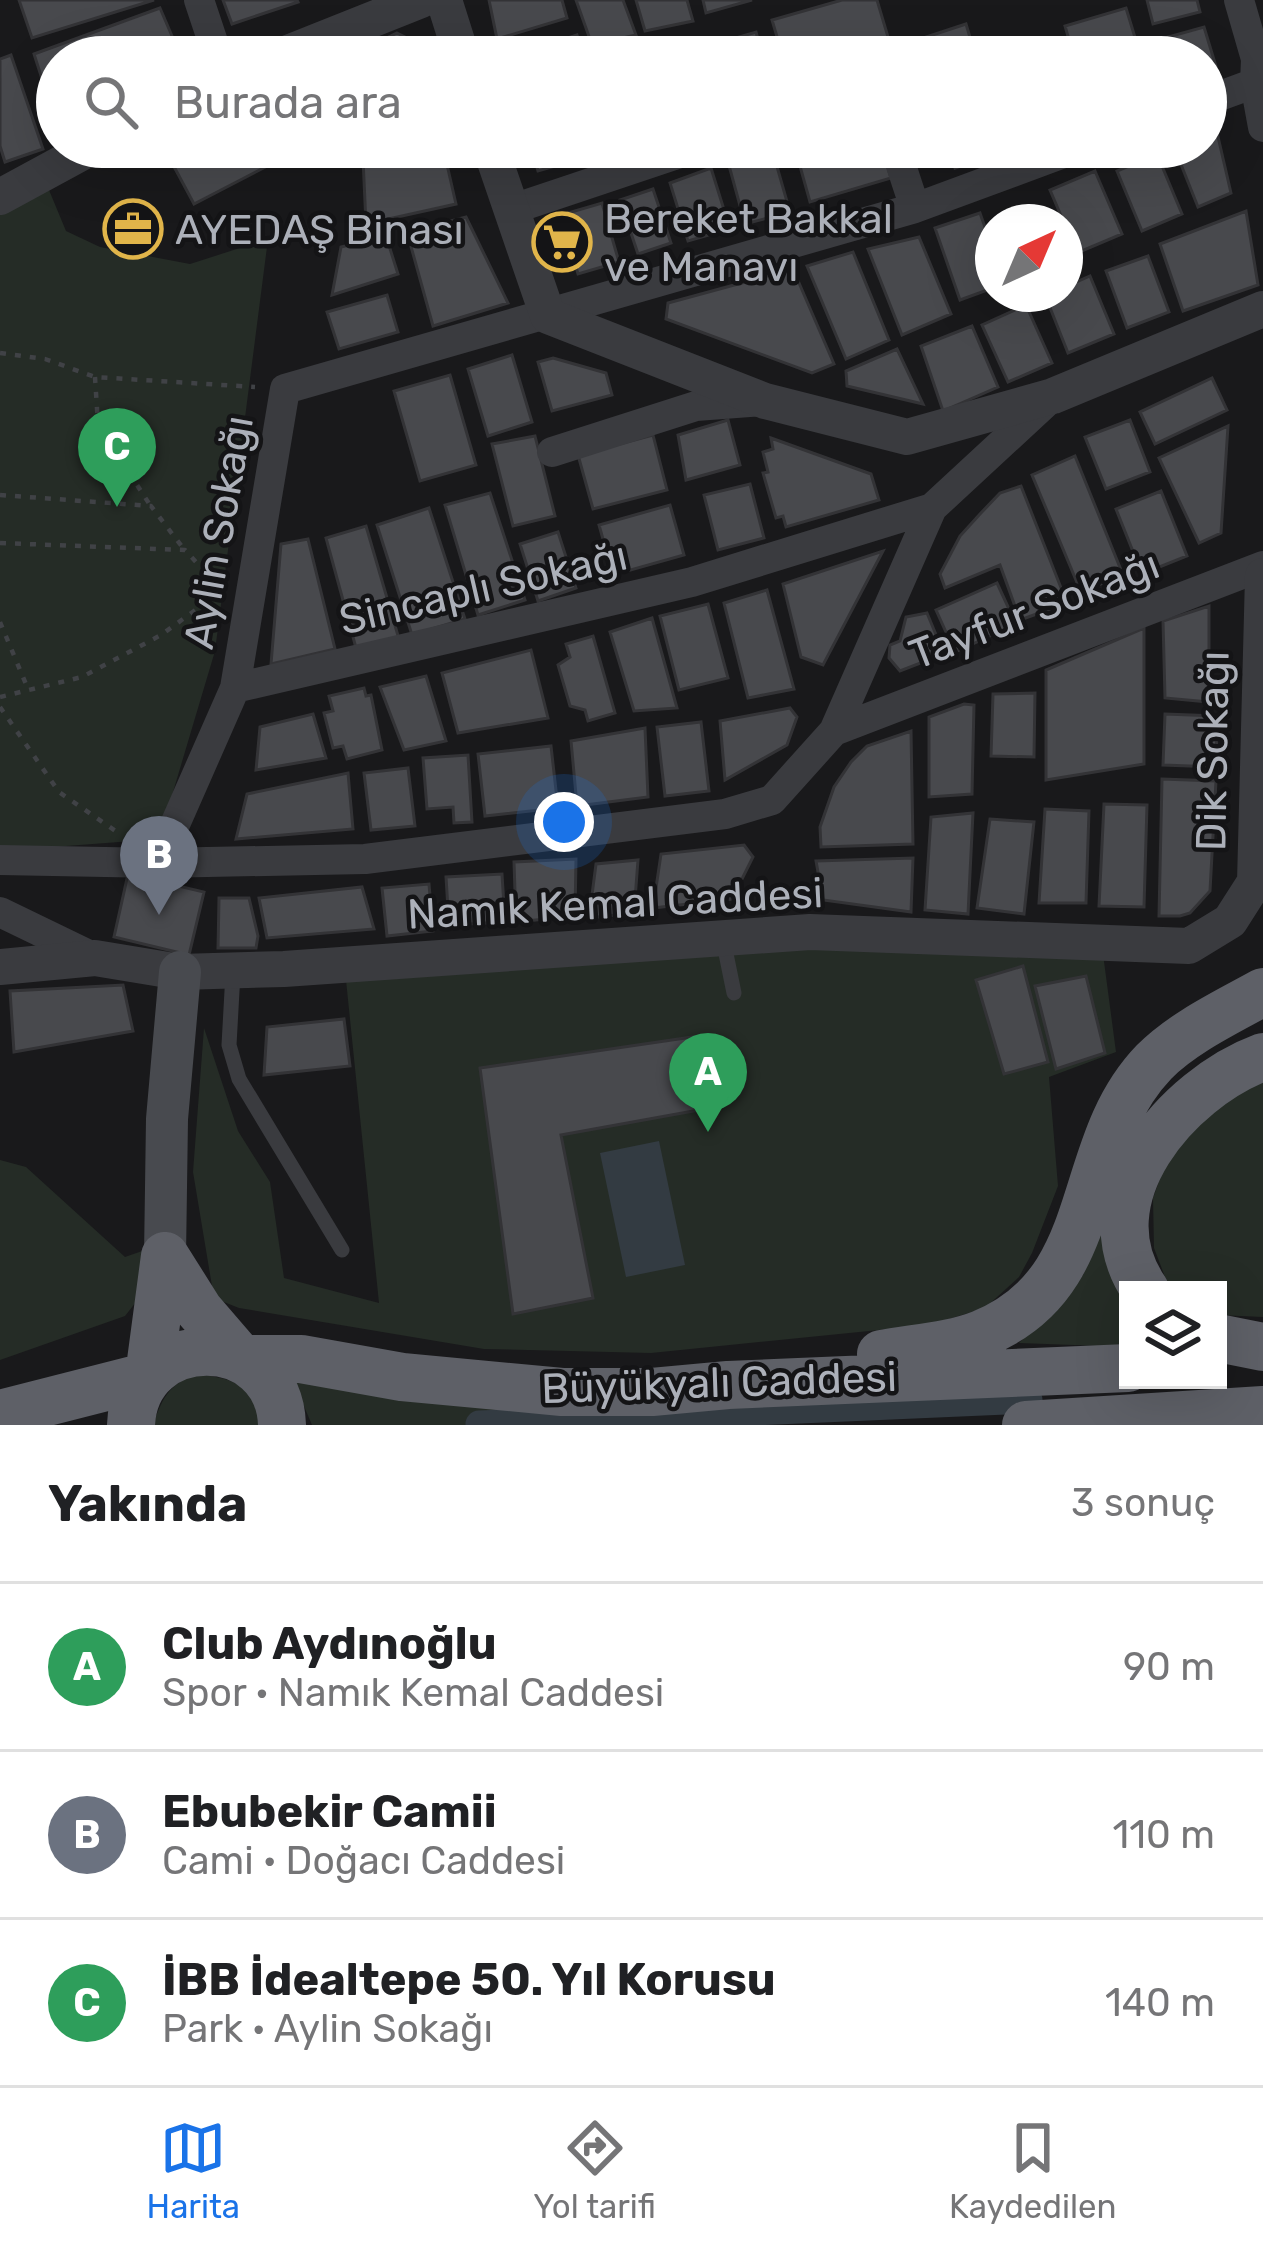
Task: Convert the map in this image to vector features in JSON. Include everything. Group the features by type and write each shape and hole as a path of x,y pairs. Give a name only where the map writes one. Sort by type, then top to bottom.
{"highway":[{"path":"728,1384 977,1335 1038,1299 1069,1256 1106,1140 1130,1094 1167,1052 1263,992"},
{"path":"1140,1281 1130,1265 1122,1231 1136,1178 1156,1141 1184,1106 1215,1081 1263,1057"},
{"path":"165,1256 199,1310 274,1391 282,1425"},
{"path":"130,1425 137,1394 149,1376 165,1256"},
{"path":"0,1413 85,1375 130,1332 148,1304 165,1256"},
{"path":"1227,1340 1263,1347"},
{"name":"Büyükyalı Caddesi","path":"0,1413 149,1376 182,1354 222,1352 241,1359 301,1359 402,1378 562,1392 652,1392 728,1384 1119,1367"},
{"path":"1227,1364 1263,1362"},
{"path":"1026,1425 1263,1410"}],"main road":[{"path":"165,1256 167,1119 181,972"}],"street":[{"path":"199,0 211,36"},
{"path":"331,36 421,0"},
{"path":"444,0 455,36"},
{"path":"1239,0 1256,71 1263,128"},
{"path":"1256,71 1262,0"},
{"path":"1227,88 1256,71"},
{"path":"0,197 53,168"},
{"path":"497,168 548,316 765,401 907,437 1053,396 1263,309"},
{"path":"510,210 635,168"},
{"path":"902,168 914,208"},
{"path":"285,389 914,208 1023,168"},
{"name":"Aylin Sokağı","path":"235,688 285,389"},
{"path":"0,860 365,860 725,814 772,800 834,731 932,508 1053,396"},
{"path":"552,452 696,406 765,401"},
{"name":"Sincaplı Sokağı","path":"235,688 692,582 932,508"},
{"name":"Tayfur Sokağı","path":"834,731 1263,566"},
{"name":"Dik Sokağı","path":"1230,921 1255,882 1263,577"},
{"path":"158,863 235,688"},
{"path":"0,912 94,958"},
{"name":"Namık Kemal Caddesi","path":"0,967 94,958 181,972 233,970 810,932 1189,946 1230,921"}],"lane":[{"path":"724,939 734,993"},
{"path":"233,970 228,1028 239,1079 342,1250"}],"path":[{"path":"0,353 45,359 95,377 285,389"},
{"path":"0,697 82,677 161,635 205,603 218,586 151,506 98,425 95,377"},
{"path":"0,495 151,506"},
{"path":"0,543 185,550"},
{"path":"205,603 218,632"},
{"path":"0,622 28,690"},
{"path":"0,707 59,792 158,863"}],"shaded area":[{"path":"49,190 66,231 100,247 190,264 268,239 215,651 159,839 0,851 0,211"},
{"path":"810,942 1103,954 1116,1052 1049,1077 1058,1186 1019,1277 985,1308 929,1325 651,1353 484,1349 239,1308 214,1298 193,1172 204,1028 238,1131 270,1182 284,1278 379,1303 346,980"},
{"path":"1263,1065 1263,1317 1227,1315 1227,1281 1167,1281 1154,1248 1153,1198 1174,1140"},
{"path":"659,1141 685,1265 626,1277 600,1153"},
{"path":"0,1160 26,1167 125,1257 145,1250 143,1293 125,1316 0,1360"},
{"path":"1105,1223 1124,1281 1119,1281 1119,1347 1019,1343 1083,1275"},
{"path":"289,1371 628,1413 636,1421 312,1425"},
{"path":"194,1374 239,1385 253,1400 262,1425 153,1425 167,1394"}],"building":[{"path":"19,0 154,0 36,36 32,38"},
{"path":"223,0 297,0 298,2 232,24"},
{"path":"489,0 562,0 567,18 496,36"},
{"path":"576,0 623,0 636,35 589,36"},
{"path":"636,0 687,0 693,21 645,31"},
{"path":"703,0 752,0 706,13"},
{"path":"842,0 877,0 888,36 777,36 772,20"},
{"path":"1147,0 1197,0 1200,12 1153,24"},
{"path":"160,8 172,36 83,36"},
{"path":"1126,8 1135,36 1068,36 1065,26"},
{"path":"966,24 970,36 929,36"},
{"path":"1204,27 1207,36 1172,36"},
{"path":"11,55 36,128 36,151 5,162 0,146 0,59"},
{"path":"175,168 263,168 194,204"},
{"path":"363,168 448,168 456,204 366,224"},
{"path":"711,168 730,229 688,241 670,183"},
{"path":"730,168 777,168 790,212 745,224"},
{"path":"800,168 888,168 891,178 810,202"},
{"path":"1163,168 1182,214 1142,231 1117,171"},
{"path":"1182,168 1225,168 1231,193 1198,207"},
{"path":"1095,171 1122,234 1083,250 1083,204 1056,204 1050,190"},
{"path":"653,189 671,243 638,254 620,200"},
{"path":"602,203 619,262 578,274 561,215"},
{"path":"1246,211 1258,285 1183,311 1160,244"},
{"path":"975,215 975,295 960,300 935,228"},
{"path":"466,217 508,303 433,326 407,232"},
{"path":"386,236 398,274 332,295 341,247"},
{"path":"919,237 951,314 902,335 868,249"},
{"path":"853,252 889,340 846,359 807,266"},
{"path":"1148,256 1169,312 1127,328 1106,271"},
{"path":"793,269 834,364 812,373 666,319 668,303"},
{"path":"1090,276 1114,334 1068,353 1052,312 1083,312 1083,279"},
{"path":"387,295 398,332 339,349 327,312"},
{"path":"1011,312 1029,312 1052,363 1008,382 982,325"},
{"path":"972,326 998,387 943,411 921,346"},
{"path":"897,349 923,404 847,386 846,371"},
{"path":"512,355 532,422 488,436 468,369"},
{"path":"553,358 606,373 612,395 552,411 538,362"},
{"path":"450,375 476,465 420,481 394,391"},
{"path":"1212,378 1227,410 1155,444 1140,412"},
{"path":"728,420 740,465 686,480 678,435"},
{"path":"1130,420 1150,472 1106,489 1085,437"},
{"path":"1228,426 1221,533 1199,543 1159,458"},
{"path":"653,435 667,490 593,509 578,455"},
{"path":"535,436 555,516 513,526 492,444"},
{"path":"771,438 871,474 879,500 786,527 783,516 776,518 763,473 768,472 763,452 773,449"},
{"path":"1075,456 1123,575 1081,592 1032,475"},
{"path":"750,484 764,538 718,550 704,495"},
{"path":"1021,486 1067,603 1020,620 1000,565 945,588 940,574 960,536 980,514 1000,493"},
{"path":"1161,491 1187,556 1142,574 1116,509"},
{"path":"490,493 525,600 478,615 445,505"},
{"path":"670,505 684,555 613,575 599,525"},
{"path":"429,508 465,619 412,635 377,525"},
{"path":"366,526 399,639 356,648 326,538"},
{"path":"558,532 576,588 538,601 520,544"},
{"path":"308,539 335,649 271,664 281,544"},
{"path":"883,551 823,665 801,657 783,584"},
{"path":"997,583 1016,624 955,652 936,610"},
{"path":"767,590 794,689 748,698 724,603"},
{"path":"708,604 728,678 679,690 660,616"},
{"path":"1209,606 1209,702 1165,698 1163,621"},
{"path":"927,613 944,654 900,671 889,658 890,645 900,641 906,617"},
{"path":"652,618 677,708 634,711 610,632"},
{"path":"1144,628 1144,764 1046,780 1046,670"},
{"path":"593,636 615,713 588,721 585,710 570,706 558,665 570,657 566,644"},
{"path":"531,650 548,718 458,733 442,673"},
{"path":"426,676 446,741 404,750 380,687"},
{"path":"364,688 366,696 371,695 382,750 347,759 343,746 333,748 324,713 333,711 329,696"},
{"path":"1035,693 1034,757 991,756 993,694"},
{"path":"974,705 972,794 929,797 929,717"},
{"path":"790,708 797,717 787,745 725,780 720,721"},
{"path":"313,714 326,758 256,770 260,727"},
{"path":"1165,714 1217,716 1216,767 1163,765"},
{"path":"701,722 709,791 665,796 657,727"},
{"path":"645,728 648,797 577,806 571,741"},
{"path":"911,731 913,844 821,847 820,827 834,787 851,762 867,746"},
{"path":"551,746 558,808 485,816 478,754"},
{"path":"468,755 472,822 454,823 453,807 427,809 423,758"},
{"path":"408,768 415,826 371,830 364,773"},
{"path":"348,773 353,829 236,839 247,794"},
{"path":"1162,779 1216,781 1210,891 1190,913 1180,916 1159,916"},
{"path":"1104,804 1147,805 1144,907 1099,906"},
{"path":"1045,809 1089,811 1086,903 1039,903"},
{"path":"973,813 968,914 925,910 931,817"},
{"path":"990,819 1034,822 1024,914 977,908"},
{"path":"744,845 753,857 732,899 653,908 661,854"},
{"path":"913,858 911,912 823,900 816,861"},
{"path":"576,859 575,916 516,922 514,862"},
{"path":"638,860 634,913 589,918 596,864"},
{"path":"128,874 204,892 189,955 114,937"},
{"path":"502,874 505,922 449,925 446,877"},
{"path":"429,884 433,931 387,936 382,888"},
{"path":"362,887 374,929 267,938 259,898"},
{"path":"219,898 249,898 258,936 256,948 218,948"},
{"path":"1023,966 1048,1062 1004,1074 976,980"},
{"path":"1086,976 1105,1053 1056,1069 1035,986"},
{"path":"123,985 133,1031 14,1052 10,991"},
{"path":"344,1019 350,1066 264,1075 267,1027"},
{"path":"699,1036 710,1108 561,1135 593,1298 513,1314 480,1068"}],"waterway":[{"path":"479,1424 1029,1400"}],"place":[{"name":"AYEDAŞ Binası","path":"133,229"},
{"name":"Bereket Bakkal ve Manavı","path":"562,242"},
{"name":"İBB İdealtepe 50. Yıl Korusu","path":"117,507"},
{"name":"Ebubekir Camii","path":"159,915"},
{"name":"Club Aydınoğlu","path":"708,1132"}]}
